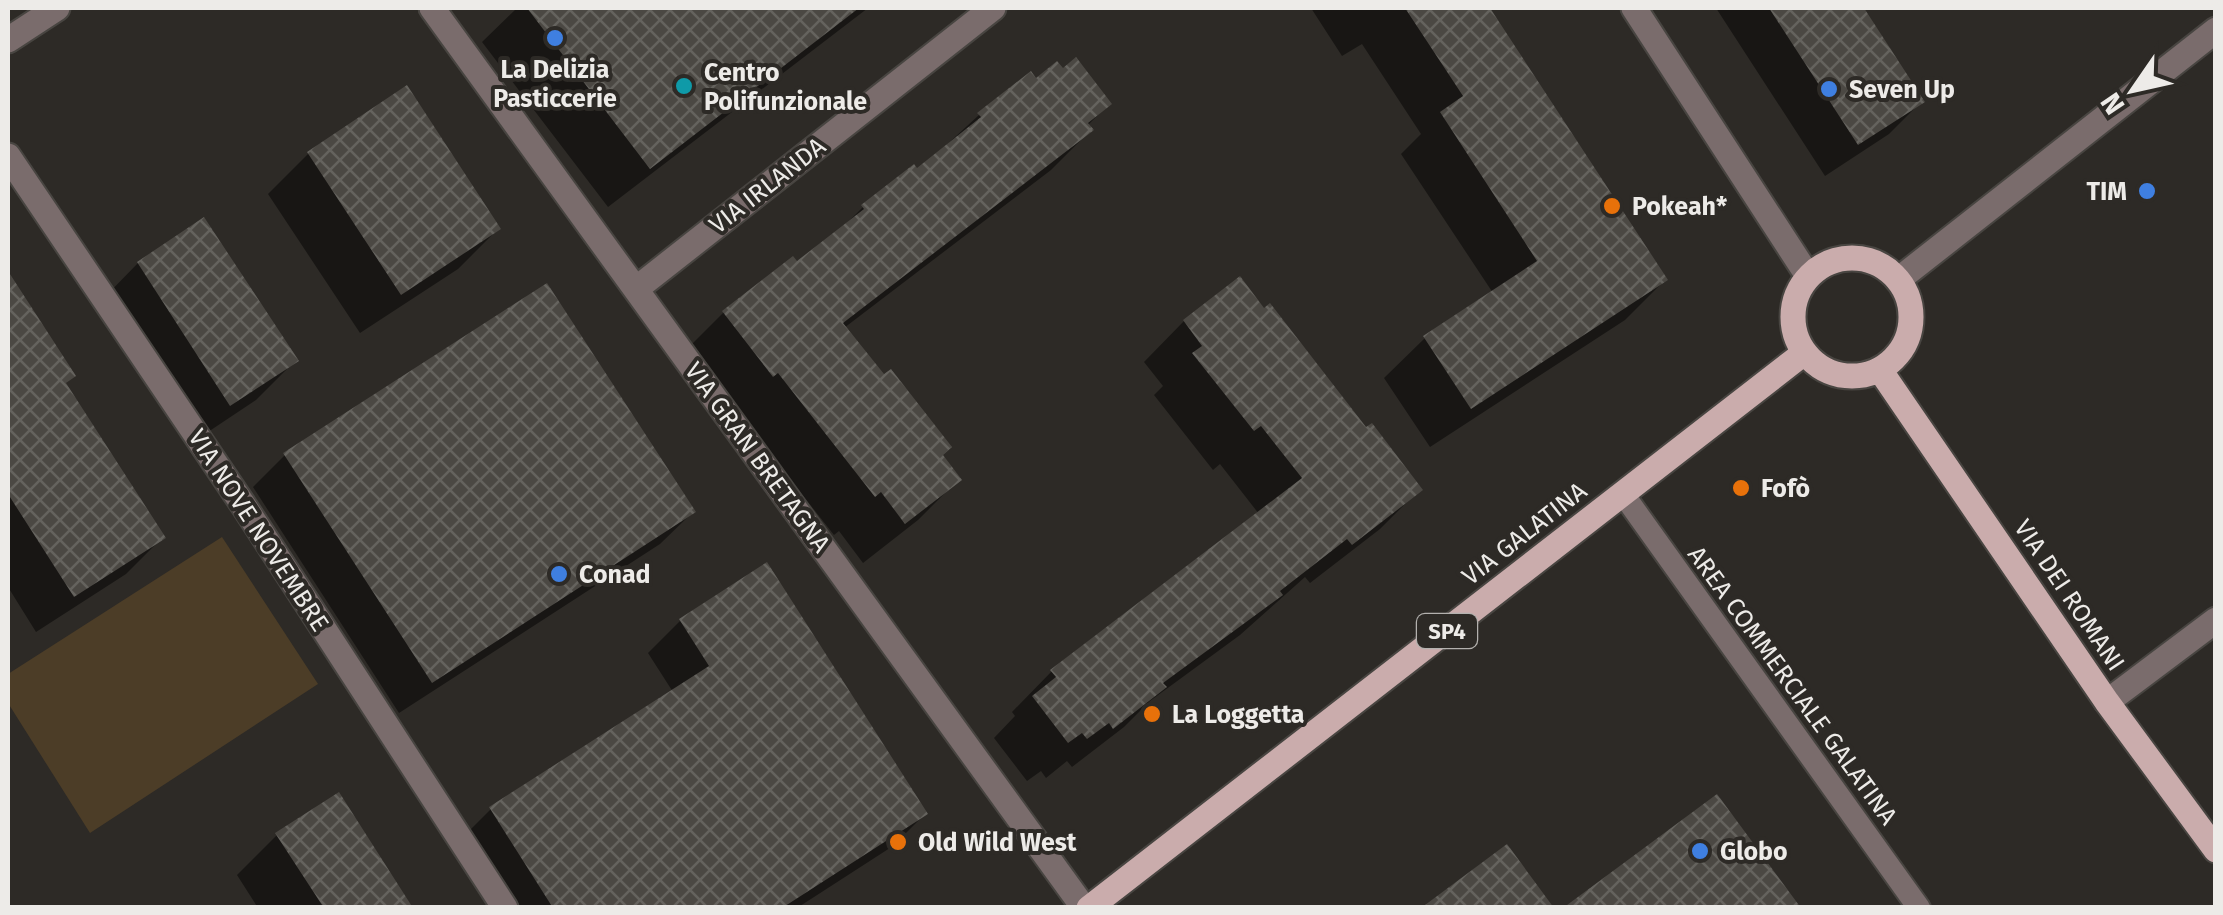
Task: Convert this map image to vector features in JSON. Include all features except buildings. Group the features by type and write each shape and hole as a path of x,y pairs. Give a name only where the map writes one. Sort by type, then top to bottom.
{"main road":[{"path":"1864,258 1883,266 1898,280 1908,294 1912,312 1911,329 1894,360 1880,370 1847,377 1831,373 1804,353 1795,334 1792,314 1797,294 1808,276 1824,264 1864,258"},
{"name":"VIA GALATINA","path":"1087,908 1804,353"},
{"name":"VIA DEI ROMANI","path":"1880,370 2107,702 2216,850"}],"street":[{"path":"8,40 57,8"},
{"name":"VIA GRAN BRETAGNA","path":"434,8 1087,908"},
{"name":"VIA IRLANDA","path":"636,289 993,8"},
{"path":"1634,8 1808,276"},
{"path":"1898,280 2216,30"},
{"name":"VIA NOVE NOVEMBRE","path":"8,156 244,506 506,908"},
{"path":"2107,702 2216,620"}],"lane":[{"name":"AREA COMMERCIALE GALATINA","path":"1623,494 1919,908"}],"shaded area":[{"path":"222,537 318,684 90,833 8,703 8,674"}],"place":[{"name":"La Delizia Pasticcerie","path":"555,38"},
{"name":"Centro Polifunzionale","path":"684,86"},
{"name":"Seven Up","path":"1829,89"},
{"name":"TIM","path":"2147,191"},
{"name":"Pokeah*","path":"1612,206"},
{"name":"Fofò","path":"1741,488"},
{"name":"Conad","path":"559,574"},
{"name":"La Loggetta","path":"1152,714"},
{"name":"Old Wild West","path":"898,842"},
{"name":"Globo","path":"1700,851"}]}
